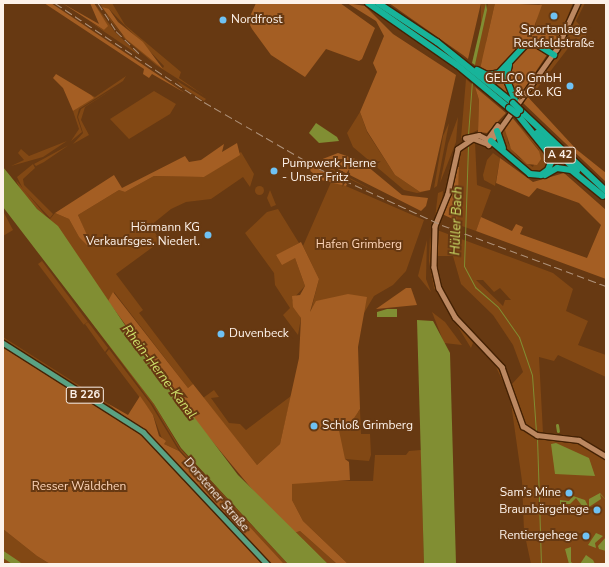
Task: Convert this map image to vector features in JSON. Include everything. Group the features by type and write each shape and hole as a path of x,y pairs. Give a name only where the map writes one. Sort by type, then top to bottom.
{"highway":[{"name":"A 42","path":"368,3 477,75"},
{"name":"A 42","path":"378,3 457,62 465,65 539,126 605,196"},
{"path":"477,75 499,73 526,44 538,46 553,56"},
{"path":"488,142 534,176 544,173 551,162 547,151 520,110 512,104 506,73 519,51 533,46 553,56"},
{"name":"A 42","path":"520,110 605,196"},
{"path":"497,132 498,139 510,158"},
{"path":"488,142 532,177 566,168 605,196"}],"main road":[{"name":"Dorstener Straße","path":"3,343 135,426 162,450 252,551 267,564"}],"street":[{"path":"488,142 553,56 578,3"},
{"path":"488,142 508,116"},
{"path":"488,142 473,137 463,141 455,151 442,209 438,219 434,260 439,288 460,324 500,365 512,390 518,418 530,432 543,436 573,438 606,456"}],"green space":[{"path":"44,3 51,3 185,93 152,74 149,78 143,74 144,69"},
{"path":"62,3 99,24 90,3 94,3 108,26 104,30"},
{"path":"94,3 115,32 140,56 90,22 104,30 107,26"},
{"path":"112,3 125,25 181,72 179,78 205,96 156,65 124,38 121,34 163,68 164,66 109,9 107,15 100,4"},
{"path":"256,3 340,3 375,28 362,59 359,61 326,49 305,77 271,55 252,29 248,21"},
{"path":"347,3 365,6 393,34 456,75 430,190 420,192 395,175 367,131 360,112 377,72 373,63 384,36 376,21"},
{"path":"389,3 481,3 468,59 463,55"},
{"path":"481,3 486,3 486,60 481,60"},
{"path":"488,3 495,3 480,69 475,65"},
{"path":"495,3 542,5 534,27 559,37 518,98 512,98 480,69"},
{"name":"Sportanlage Reckfeldstraße","path":"540,3 573,3 559,37 535,27"},
{"path":"582,3 585,3 576,21 586,32 586,47 576,38 529,99 527,96 564,47"},
{"path":"102,7 109,9 118,22 143,42 163,69 126,39"},
{"path":"56,74 94,98 73,111 63,88 53,78"},
{"path":"126,76 123,81 79,109 77,117 82,132 71,141 79,129 73,111 93,98 91,95 95,97"},
{"path":"466,79 475,87 479,100 478,130 461,138"},
{"path":"177,81 206,99 204,101 182,87"},
{"path":"124,82 85,107 81,120 89,135 73,144 83,133 78,117 81,109"},
{"path":"475,87 506,113 487,133 478,132 479,100"},
{"path":"154,91 176,104 170,114 129,139 110,119"},
{"path":"527,96 576,149 606,173 606,182 522,102"},
{"path":"360,112 367,132 395,175 420,192 427,191 417,193 404,190 353,147 347,133"},
{"path":"511,116 539,151 541,159 537,165 527,164 511,149 505,130"},
{"path":"458,117 456,142 440,183 448,144"},
{"path":"511,117 543,151 548,160 544,170 535,173 528,170 499,140 506,123 508,143 518,157 533,167 539,150"},
{"path":"449,123 437,186 434,188 443,136"},
{"path":"67,141 43,157 11,166 24,160 18,153 21,149 29,156"},
{"path":"475,141 477,185 491,190 476,231 459,225 456,219 460,148"},
{"path":"237,143 240,155 204,177 154,176 125,192 119,190 78,215 92,246 88,246 79,237 69,219 55,213 114,175 122,188 185,156 189,162 201,160 224,144 222,152"},
{"path":"69,145 44,162 36,166 34,164"},
{"path":"546,147 567,167 549,171"},
{"path":"241,152 254,174 250,187 243,177 211,199 186,202 171,209 150,226 161,241 116,274 143,310 139,313 193,384 188,388 114,292 108,301 57,226 37,209 20,189 16,180 46,216 50,219 55,213 69,219 79,237 91,245 78,215 119,190 125,192 154,176 204,177"},
{"path":"338,153 361,161 402,195 428,198 426,206 421,211 320,160"},
{"path":"493,153 500,158 495,186 484,180 483,175 487,160"},
{"path":"500,158 533,182 564,173 606,210 606,279 476,231 481,217 512,231 516,224 523,227 520,234 587,258 601,225 579,203 537,188 529,197 496,183"},
{"path":"320,160 335,170 374,191 315,162"},
{"path":"33,164 35,168 23,179 24,185 53,214 50,218 23,189 17,177"},
{"path":"310,165 347,184 346,186 321,180 308,169"},
{"path":"456,167 459,167 457,221 442,214 451,194"},
{"name":"Hafen Grimberg","path":"332,180 424,220 406,271 393,285 374,296 358,323 358,412 360,409 361,434 370,434 371,455 369,461 345,459 338,481 373,481 375,455 406,455 409,451 421,450 424,564 348,564 303,521 292,500 292,483 335,481 310,314 319,279 303,246"},
{"path":"259,185 264,190 259,195 254,190"},
{"path":"270,190 276,205 271,207 267,198"},
{"path":"443,191 442,203 435,218 438,193"},
{"path":"278,209 299,243 276,256 295,258 305,286 292,300 301,318 298,335 283,315 290,308 275,285 274,273 245,233 267,212"},
{"path":"3,211 13,230 3,236"},
{"path":"437,230 553,273 573,289 566,311 588,321 578,345 606,355 606,377 558,355 554,361 539,357 543,433 528,427 519,416 512,384 523,372 513,345 493,315 461,284 453,256 437,256","holes":["476,280 483,280 494,292 500,288 511,300 505,300 503,306"]},
{"path":"430,235 433,280 447,310 434,288 429,261"},
{"path":"427,240 426,279 431,292 418,276"},
{"path":"301,242 319,279 310,312 316,301 348,294 367,297 358,347 360,409 350,424 337,421 345,459 349,462 350,480 292,484 292,500 303,521 348,564 337,564 300,531 294,533 256,494 202,429 108,301 113,292 188,388 193,384 257,465 280,444 299,358 301,318 293,307 292,296 300,295 305,286 295,258 282,265 276,255"},
{"path":"42,261 88,322 84,325 38,264"},
{"path":"49,265 154,404 180,448 288,564 284,564 254,535 180,450 153,405"},
{"path":"406,288 411,288 417,305 376,309"},
{"path":"432,312 445,322 462,345 444,343"},
{"path":"449,312 473,343 471,348"},
{"path":"88,322 108,348 105,352 85,324"},
{"path":"3,337 107,403 126,419 8,345"},
{"name":"Resser Wäldchen","path":"3,347 123,422 126,418 107,403 128,415 140,396 153,415 159,436 166,441 164,444 179,451 284,564 50,564 37,556 3,529"},
{"path":"109,349 150,403 179,451 164,444 153,415 106,353"},
{"path":"487,353 500,368 512,396 520,426 527,433 579,441 606,457 606,564 531,564 524,531 522,481 510,396 495,365 485,355"},
{"path":"214,390 219,397 211,398 229,423 240,424 246,430 291,396 280,444 257,465 203,398"},
{"path":"3,529 37,556 50,564 3,564"},
{"path":"300,531 337,564 328,564 294,533"}],"water":[{"path":"486,3 487,10 475,65 472,63"},
{"path":"316,123 337,137 339,141 319,143 309,133"},
{"name":"Rhein-Herne-Kanal","path":"3,167 37,209 58,226 129,331 238,475 328,564 288,564 181,448 154,404 3,207"},
{"path":"387,309 397,309 397,317 377,317 377,312"},
{"path":"417,320 433,321 450,353 456,564 424,564"},
{"path":"556,443 589,458 595,476 555,474 551,444"},
{"path":"600,493 606,500 600,494 601,499 589,507 589,499"},
{"path":"573,496 585,500 588,506 587,512 576,498 570,504 560,504 560,500 569,501"},
{"path":"596,533 603,536 595,543 596,548 588,545"},
{"path":"606,537 606,551 599,549 598,546"},
{"path":"571,547 571,562 574,564 569,564 565,549"},
{"path":"586,555 593,560 595,564 580,564"}],"waterway":[{"name":"Hüller Bach","path":"468,135 472,80"},
{"name":"Hüller Bach","path":"468,146 464,266 475,287 498,307 519,337 532,375 536,432"},
{"path":"557,425 558,431"},
{"name":"Hüller Bach","path":"537,437 541,564"},
{"path":"3,554 18,564"}],"railway":[{"path":"55,3 204,102 322,170 442,225 606,286"},
{"path":"98,3 116,31 141,55"}],"place":[{"name":"Sportanlage Reckfeldstraße","path":"554,16"},
{"name":"Nordfrost","path":"223,20"},
{"name":"GELCO GmbH & Co. KG","path":"570,86"},
{"name":"Pumpwerk Herne - Unser Fritz","path":"274,171"},
{"name":"Hörmann KG Verkaufsges. Niederl.","path":"208,235"},
{"name":"Duvenbeck","path":"221,334"},
{"name":"Schloß Grimberg","path":"314,426"},
{"name":"Sam’s Mine","path":"569,493"},
{"name":"Braunbärgehege","path":"597,510"},
{"name":"Rentiergehege","path":"586,536"}]}
